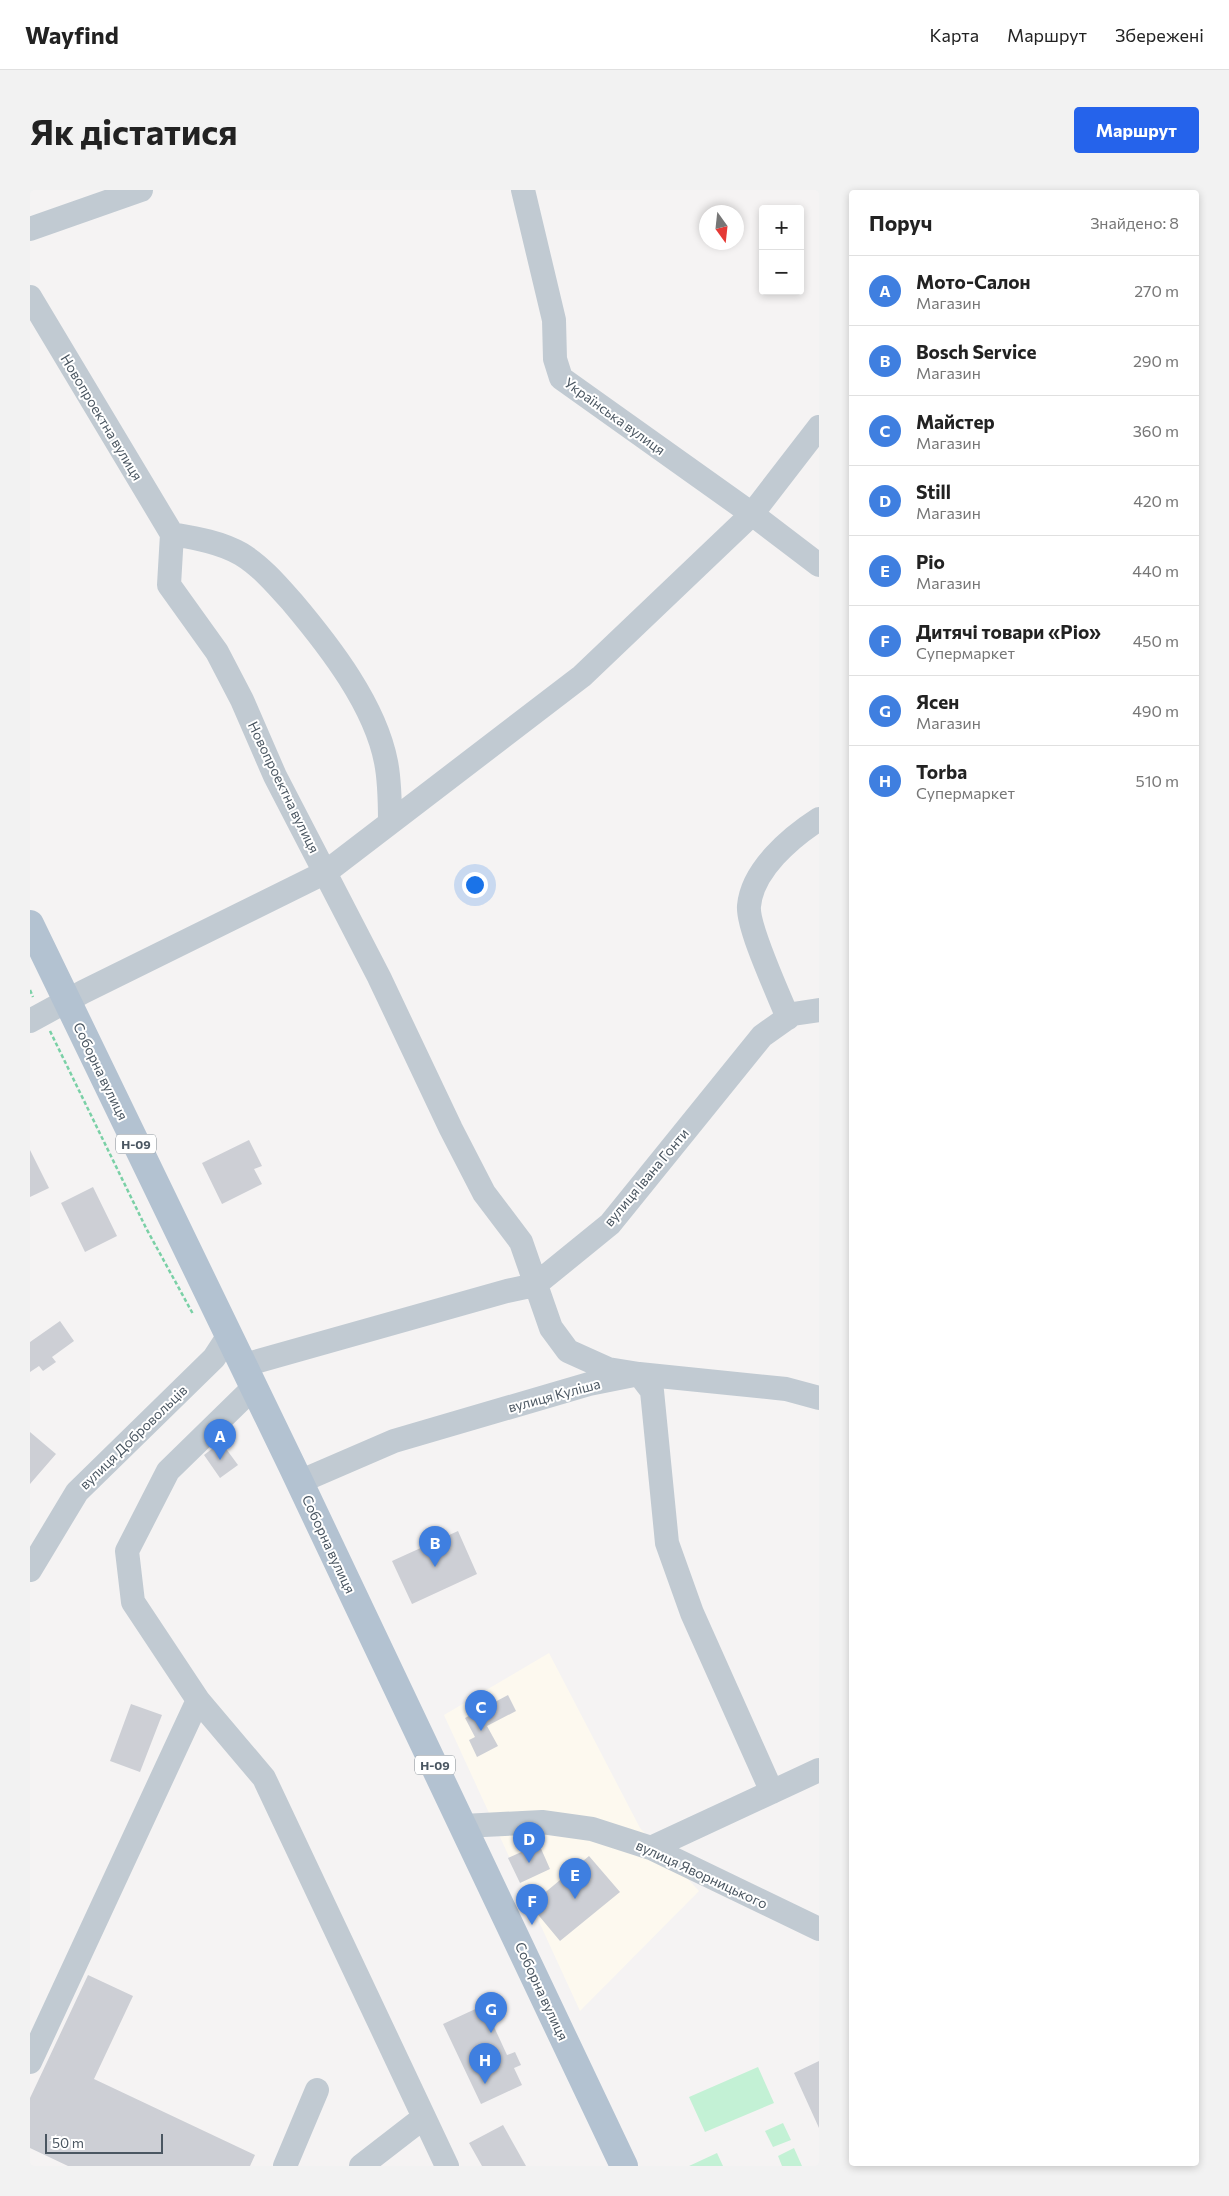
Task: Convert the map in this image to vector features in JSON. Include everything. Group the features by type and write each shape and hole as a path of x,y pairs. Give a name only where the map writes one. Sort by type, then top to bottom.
{"main road":[{"name":"Соборна вулиця","path":"30,924 249,1376 624,2166"}],"street":[{"path":"30,229 141,190"},
{"name":"Українська вулиця","path":"523,190 554,320 555,359 561,378 752,514 819,566"},
{"name":"Новопроектна вулиця","path":"30,296 172,534 169,585 217,652 242,700 275,776 326,872 484,1192 521,1242 551,1328 568,1351 608,1369 639,1374"},
{"path":"36,1018 66,1001 326,872 582,676 752,514 819,427"},
{"path":"172,534 204,539 241,554 272,578 318,632 344,667 380,738 386,762 390,823"},
{"path":"788,1018 752,927 748,907 752,890 769,862 799,832 819,819"},
{"name":"вулиця Івана Гонти","path":"249,1376 506,1291 536,1285 610,1224 762,1036 793,1014 819,1010"},
{"name":"вулиця Добровольців","path":"30,1570 77,1492 214,1358 229,1336"},
{"path":"639,1374 652,1391 667,1543 692,1613 772,1792"},
{"name":"вулиця Куліша","path":"299,1482 394,1442 589,1384 639,1374 786,1389 819,1398"},
{"path":"249,1376 168,1471 127,1551 132,1602 198,1700 264,1778 447,2166"},
{"path":"30,2062 198,1700"},
{"path":"650,1848 819,1770"},
{"name":"вулиця Яворницького","path":"464,1826 542,1822 592,1829 650,1848 819,1929"},
{"path":"285,2166 316,2090"},
{"path":"362,2166 423,2118"}],"path":[{"path":"30,990 36,1018 195,1318"}],"shaded area":[{"path":"549,1653 640,1828 699,1891 580,2011 444,1715"}],"green space":[{"path":"758,2067 774,2103 705,2132 689,2097"},
{"path":"783,2123 791,2140 773,2147 765,2131"},
{"path":"794,2148 802,2166 782,2166 778,2156"},
{"path":"717,2153 723,2166 689,2166"}],"building":[{"path":"249,1140 262,1166 254,1169 262,1184 222,1204 202,1163"},
{"path":"30,1150 49,1188 30,1197"},
{"path":"93,1187 117,1236 85,1252 61,1203"},
{"path":"60,1321 74,1341 52,1357 56,1362 43,1371 39,1366 30,1372 30,1342"},
{"path":"30,1432 56,1454 30,1484"},
{"path":"221,1442 238,1465 220,1478 204,1455"},
{"path":"458,1531 477,1574 412,1604 392,1561"},
{"path":"508,1695 516,1711 487,1726 498,1746 477,1757 469,1740 475,1737 465,1718"},
{"path":"131,1704 162,1715 140,1772 110,1761"},
{"path":"539,1844 550,1869 520,1883 508,1858"},
{"path":"589,1856 620,1892 560,1941 530,1905"},
{"path":"88,1975 133,1996 94,2079 255,2155 250,2166 68,2166 30,2148 30,2098"},
{"path":"484,2005 507,2055 515,2052 521,2065 514,2068 522,2085 481,2104 443,2024"},
{"path":"819,2061 819,2128 794,2073"},
{"path":"503,2125 526,2166 482,2166 469,2143"}],"place":[{"name":"Мото-Салон","path":"220,1460"},
{"name":"Bosch Service","path":"435,1567"},
{"name":"Майстер","path":"481,1731"},
{"name":"Still","path":"529,1863"},
{"name":"Ріо","path":"575,1899"},
{"name":"Дитячі товари «Ріо»","path":"532,1925"},
{"name":"Ясен","path":"491,2033"},
{"name":"Torba","path":"485,2084"}]}
